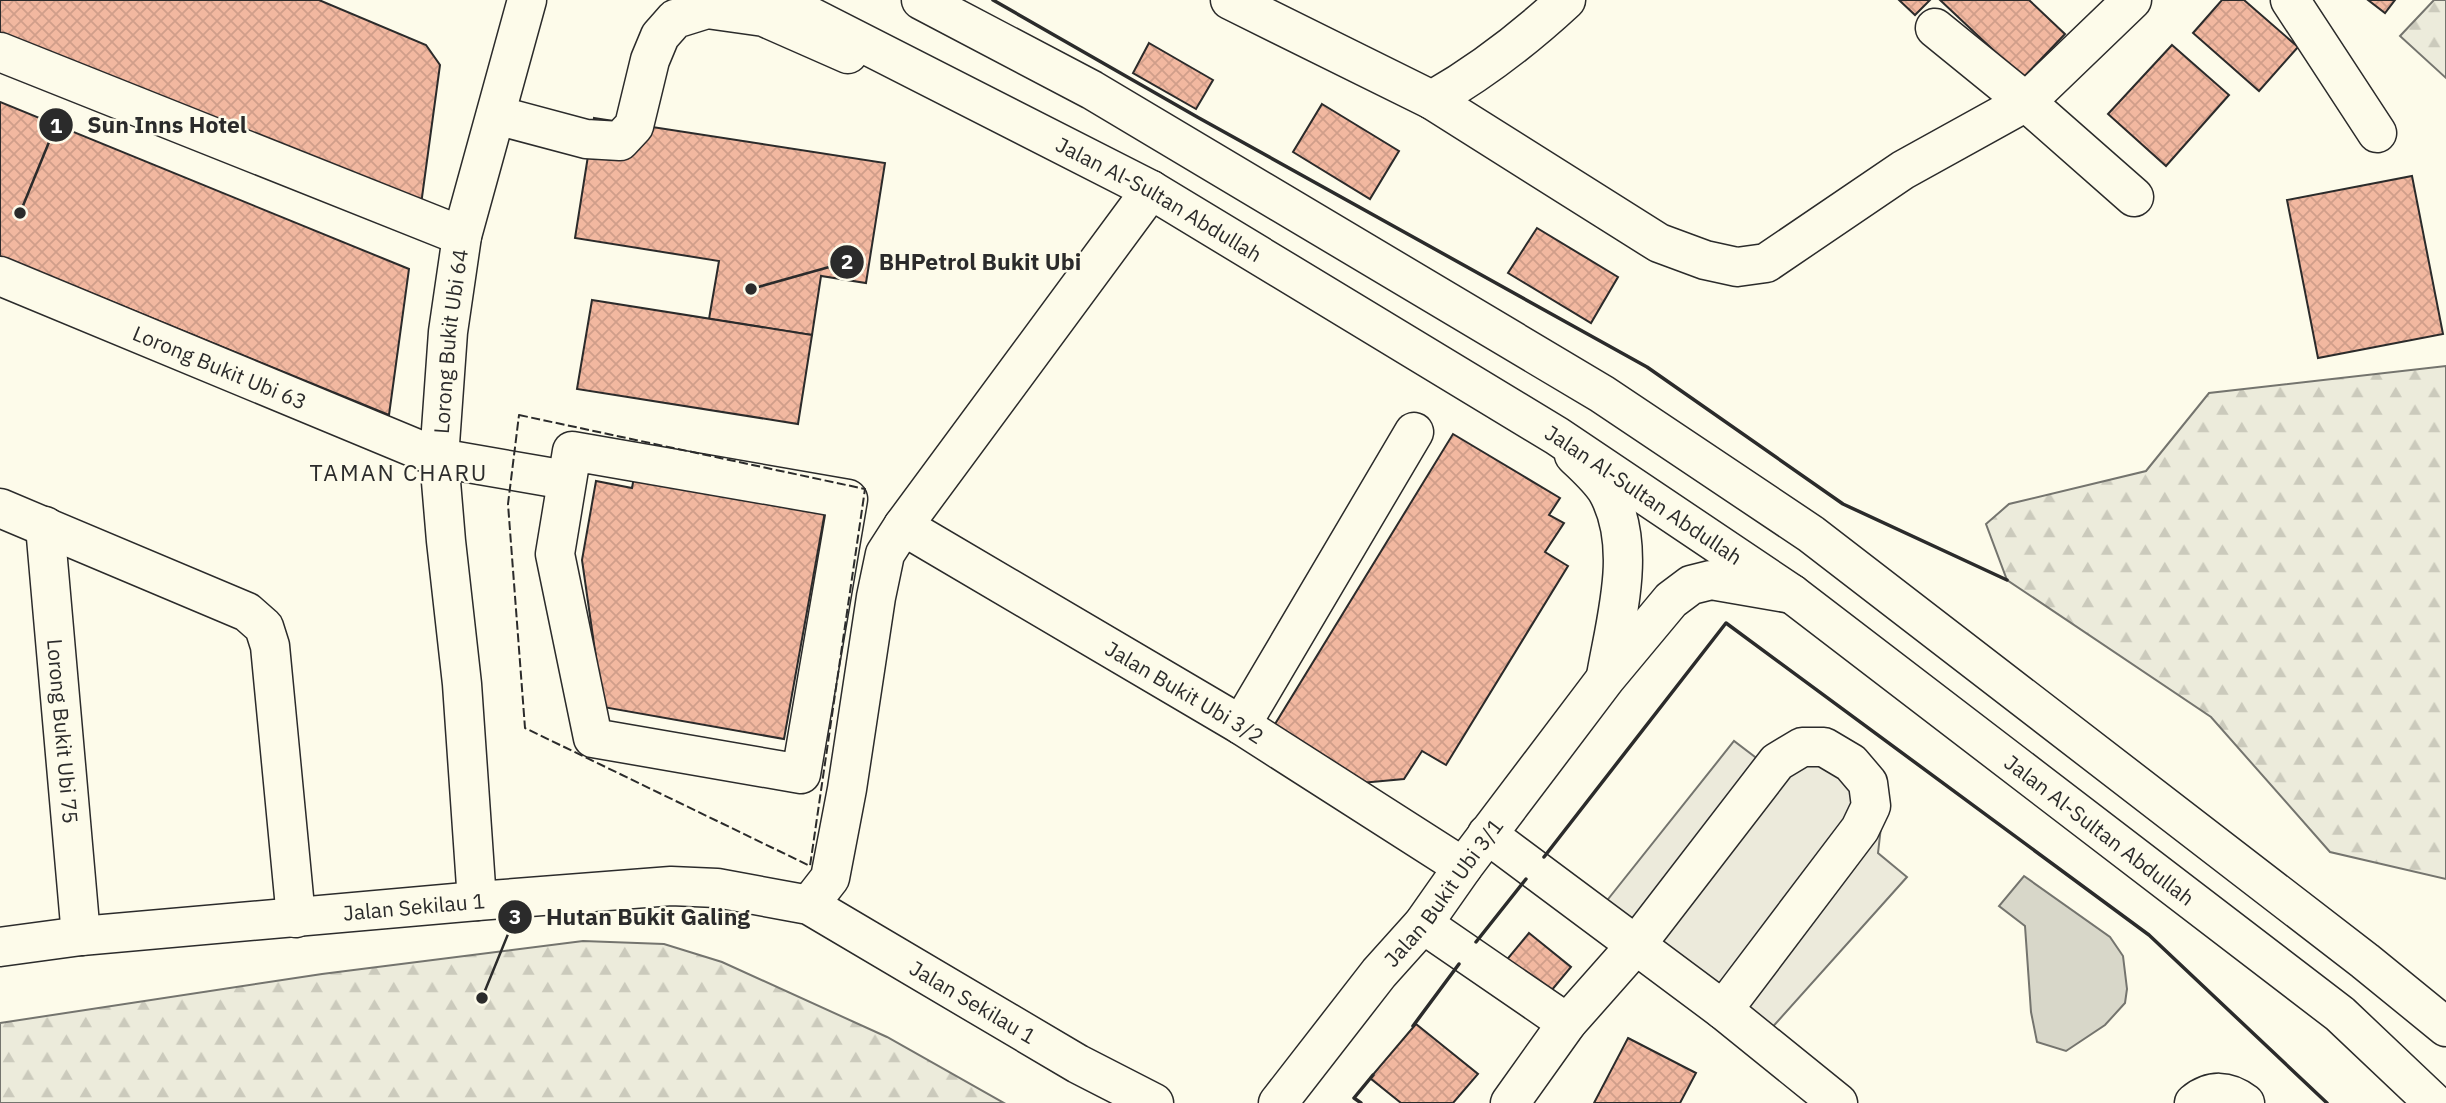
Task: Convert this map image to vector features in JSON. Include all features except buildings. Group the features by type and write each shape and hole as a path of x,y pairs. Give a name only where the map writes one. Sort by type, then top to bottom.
{"street":[{"name":"Lorong Bukit Ubi 64","path":"477,901 462,684 439,458 448,332 462,236 527,0"},
{"name":"Jalan Al-Sultan Abdullah","path":"778,0 1151,190 1558,436 1792,594 2340,1014 2434,1103"},
{"path":"921,0 1092,90 1602,394 1811,534 2365,961 2446,1027"},
{"path":"1230,0 1432,100 1659,243 1705,260 1737,267 1766,263 1903,170 2026,102 2132,0"},
{"path":"1432,100 1462,83 1519,41 1566,0"},
{"path":"2290,0 2377,133"},
{"path":"496,115 586,139 620,141 634,126 650,60 660,36 675,19 707,9 764,17 899,77 1004,115"},
{"path":"1935,28 2026,102 2134,197"},
{"path":"0,52 462,236"},
{"path":"809,905 830,878 848,789 885,554 1151,190"},
{"name":"Lorong Bukit Ubi 63","path":"0,276 439,458 566,480"},
{"path":"1241,725 1414,432"},
{"path":"1558,436 1606,490 1619,522 1623,567 1606,678"},
{"path":"572,450 849,499 801,774 593,738 555,554 566,480 572,450"},
{"path":"0,508 247,612 264,627 270,646 296,918"},
{"name":"Lorong Bukit Ubi 75","path":"45,526 81,936"},
{"name":"Jalan Bukit Ubi 3/2","path":"903,526 1241,725 1463,867"},
{"name":"Jalan Bukit Ubi 3/1","path":"1278,1103 1379,973 1423,924 1606,678 1671,600 1690,585 1711,580 1792,594"},
{"path":"1510,1103 1567,1023 1636,945 1777,762 1802,747 1824,747 1851,763 1868,783 1871,806 1860,830 1723,1010"},
{"path":"1488,834 1723,1010 1838,1103"},
{"name":"Jalan Sekilau 1","path":"0,947 81,936 477,901 671,886 717,888 809,905 1066,1057 1154,1103"},
{"path":"1423,924 1567,1023"},
{"path":"2365,961 2446,1014"},
{"path":"2340,1014 2446,1098"},
{"path":"2194,1103 2203,1095 2221,1092 2236,1096 2245,1103"}],"green space":[{"path":"2434,0 2446,0 2446,78 2400,36"},
{"path":"2446,366 2446,879 2330,852 2211,717 2007,580 1986,524 2009,504 2146,471 2209,393"},
{"path":"583,941 664,944 722,962 887,1037 1004,1103 0,1103 0,1023 322,974"}],"shaded area":[{"path":"1815,737 1885,792 1878,853 1907,877 1769,1031 1605,903 1734,741 1763,763"},
{"path":"2024,876 2110,937 2123,956 2127,989 2125,1003 2105,1025 2066,1051 2037,1042 2031,1012 2025,926 1999,906"}],"fence":[{"path":"519,415 865,489 810,866 525,728 508,504 519,415"}],"wall":[{"path":"993,0 1647,367 1843,504 2007,580"},
{"path":"1544,857 1726,623 2149,935 2327,1103"},
{"path":"1476,942 1526,879"},
{"path":"1413,1026 1459,964"},
{"path":"1361,1103 1354,1098 1373,1075"}],"place":[{"name":"Sun Inns Hotel","path":"20,213"},
{"name":"BHPetrol Bukit Ubi","path":"751,289"},
{"name":"Hutan Bukit Galing","path":"482,998"}],"district":[{"name":"TAMAN CHARU","path":"399,472"}]}
